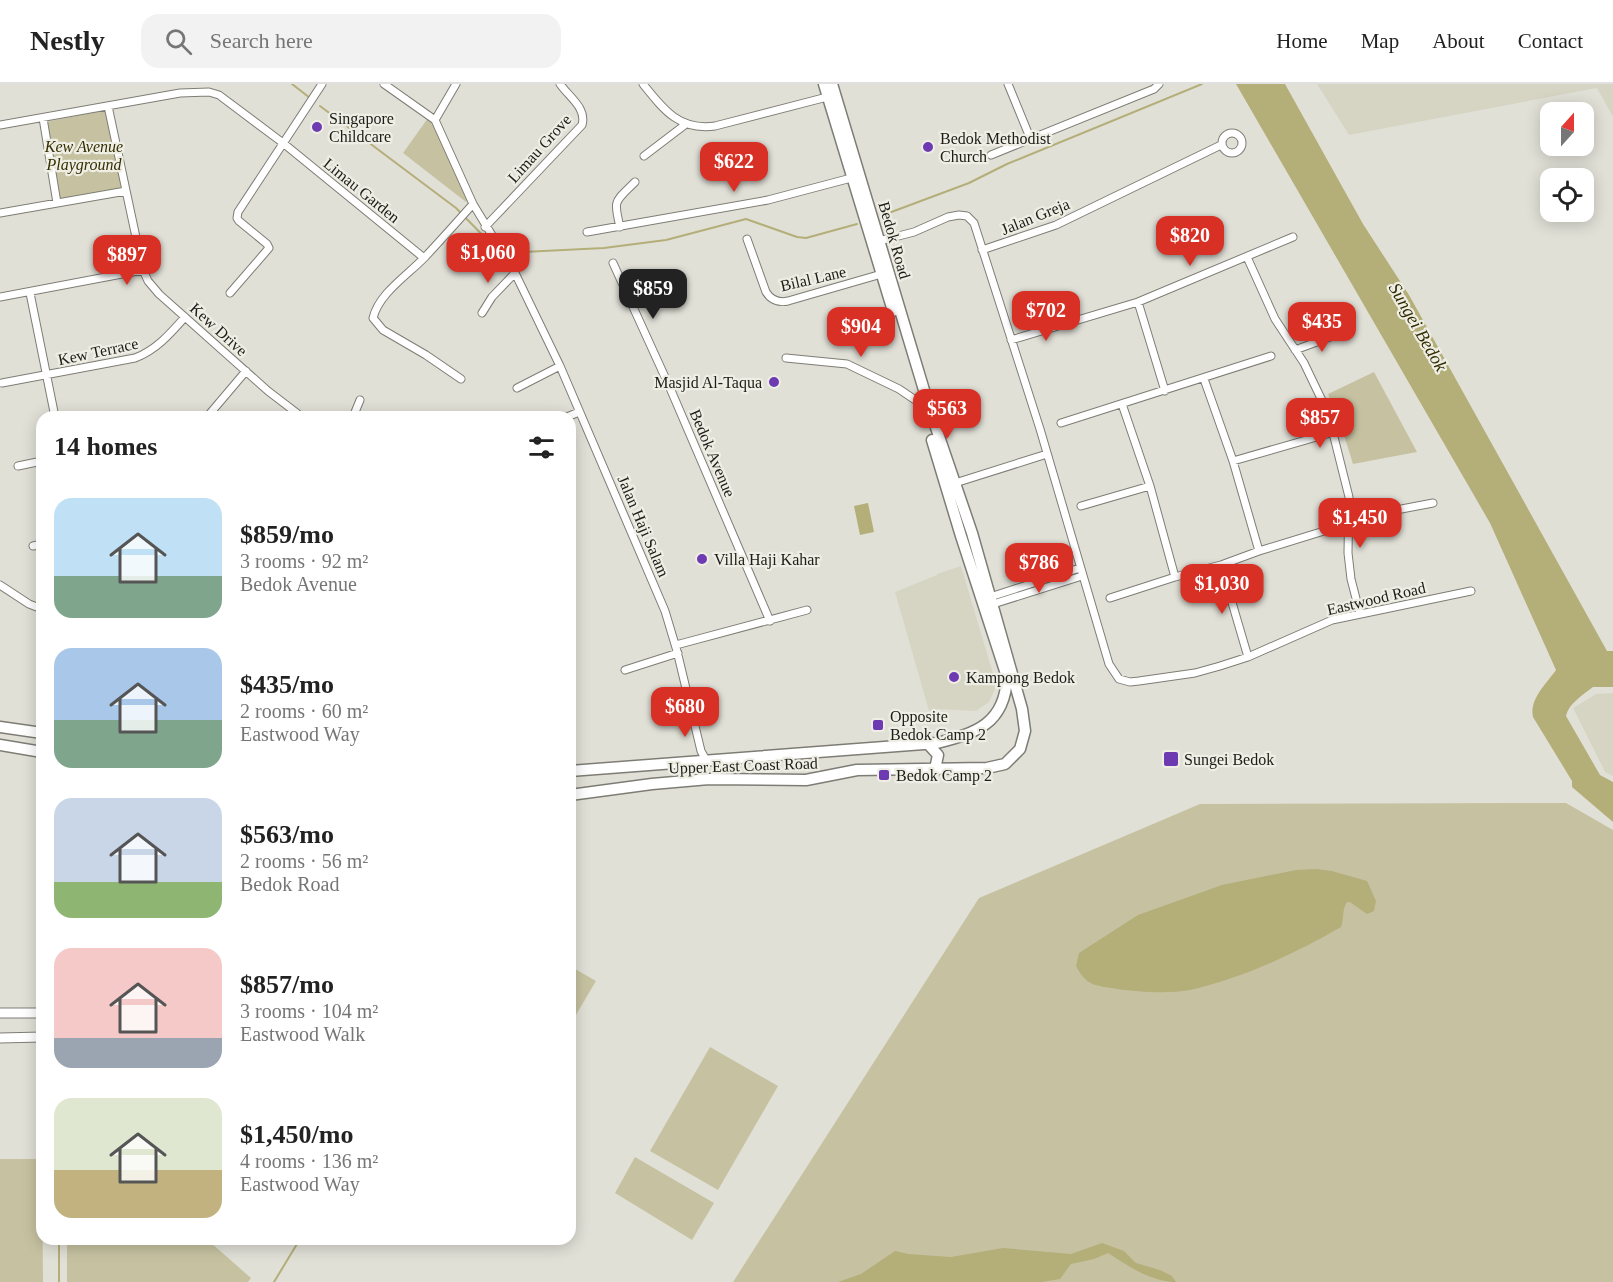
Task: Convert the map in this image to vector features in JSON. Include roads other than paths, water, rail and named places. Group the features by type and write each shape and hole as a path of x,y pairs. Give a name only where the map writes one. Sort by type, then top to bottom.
{"main road":[{"name":"Bedok Road","path":"824,84 832,92 925,407 1022,709 1025,731 1020,749"},
{"name":"Bedok Road","path":"987,602 1006,677 1004,697 998,711"},
{"name":"Upper East Coast Road","path":"576,771 928,744 967,735 981,729 998,711"},
{"path":"0,727 36,732"},
{"path":"928,744 939,755 935,769"},
{"path":"0,745 36,751"},
{"name":"Upper East Coast Road","path":"576,794 709,779 806,780 857,770 996,767 1005,764 1020,749"}],"street":[{"path":"230,293 269,248 237,218 238,212 322,84"},
{"path":"384,84 435,120 473,204 384,298 375,310 374,318 382,330 426,355 461,379"},
{"path":"435,120 456,84"},
{"name":"Limau Grove","path":"485,226 582,125 583,114 579,106 560,84"},
{"path":"643,84 664,108 686,124 701,127 715,126 832,92"},
{"path":"1008,84 1031,140"},
{"path":"991,155 1154,89 1159,84"},
{"name":"Limau Garden","path":"0,125 180,93 209,92 227,100 283,143 424,258"},
{"name":"Kew Drive","path":"108,106 143,270 148,280 159,294 295,411"},
{"path":"43,118 57,203"},
{"path":"644,156 686,124"},
{"name":"Jalan Greja","path":"877,242 914,232 948,217 963,215 974,223 982,250 1056,225 1221,145"},
{"path":"587,232 768,200 857,176"},
{"path":"620,227 615,204 635,183"},
{"path":"0,213 126,191"},
{"name":"Jalan Haji Salam","path":"473,204 515,273 560,366 639,548 665,611 676,645 693,718 706,760"},
{"path":"1011,340 1138,302 1293,237"},
{"name":"Bilal Lane","path":"747,239 764,288 771,298 779,301 788,301 885,273"},
{"name":"Eastwood Road","path":"982,250 1047,454 1109,664 1119,679 1130,682 1209,669 1248,657 1320,624 1471,591"},
{"path":"1247,257 1275,319 1315,382 1328,413 1347,489 1351,579 1360,614"},
{"name":"Bedok Avenue","path":"613,263 670,388 770,621"},
{"path":"0,297 143,270"},
{"path":"482,313 492,297 515,273"},
{"path":"30,293 54,411"},
{"path":"1138,302 1165,391"},
{"name":"Kew Terrace","path":"2,383 135,358 149,353 159,346 185,317"},
{"path":"1295,350 1341,333"},
{"path":"1060,423 1271,356"},
{"path":"786,358 847,364 899,389 925,407"},
{"path":"517,388 560,366"},
{"path":"212,411 246,371"},
{"path":"1204,379 1233,461 1259,551"},
{"path":"355,411 360,400"},
{"path":"1122,404 1150,486 1175,578"},
{"path":"1233,461 1334,432"},
{"path":"951,484 1047,454"},
{"path":"18,466 36,462"},
{"path":"1081,506 1150,486"},
{"path":"1349,519 1433,503"},
{"path":"1110,598 1221,566 1259,551 1324,531"},
{"path":"1221,566 1248,657"},
{"path":"987,602 1081,572"},
{"path":"0,585 36,607"},
{"path":"676,645 807,610"},
{"path":"625,670 678,653"},
{"path":"0,1013 36,1013"},
{"path":"0,1038 36,1037"}],"water":[{"path":"1236,84 1285,84 1363,224 1409,295 1607,651 1613,651 1613,687 1593,687 1573,703 1566,716 1600,775 1613,782 1613,822 1572,787 1572,781 1533,717 1532,710 1536,698 1556,670 1490,523"},
{"path":"868,503 874,532 860,535 854,506"},
{"path":"1316,869 1367,881 1376,901 1374,911 1367,914 1347,902 1341,927 1268,964 1229,979 1190,990 1144,992 1097,986 1084,978 1076,966 1079,953 1138,915 1222,885 1296,870"},
{"path":"1102,1243 1124,1251 1136,1263 1172,1276 1176,1282 1149,1276 1108,1253 1071,1264 1060,1279 1042,1282 838,1282 861,1274 895,1251 951,1257 1003,1248 1071,1254"}],"waterway":[{"path":"292,84 310,98"},
{"path":"886,214 969,183 1007,164 1202,84"},
{"path":"320,106 456,208 500,253"},
{"path":"505,253 604,248 666,240 746,219 806,238 857,224"},
{"path":"59,1245 59,1282"},
{"path":"274,1282 296,1245"}],"place":[{"name":"Singapore Childcare","path":"317,127"},
{"name":"Bedok Methodist Church","path":"928,147"},
{"name":"Masjid Al-Taqua","path":"774,382"},
{"name":"Villa Haji Kahar","path":"702,559"},
{"name":"Kampong Bedok","path":"954,677"},
{"name":"Opposite Bedok Camp 2","path":"878,725"},
{"name":"Sungei Bedok","path":"1171,759"},
{"name":"Bedok Camp 2","path":"884,775"}],"park label":[{"name":"Kew Avenue Playground","path":"84,155"}]}
